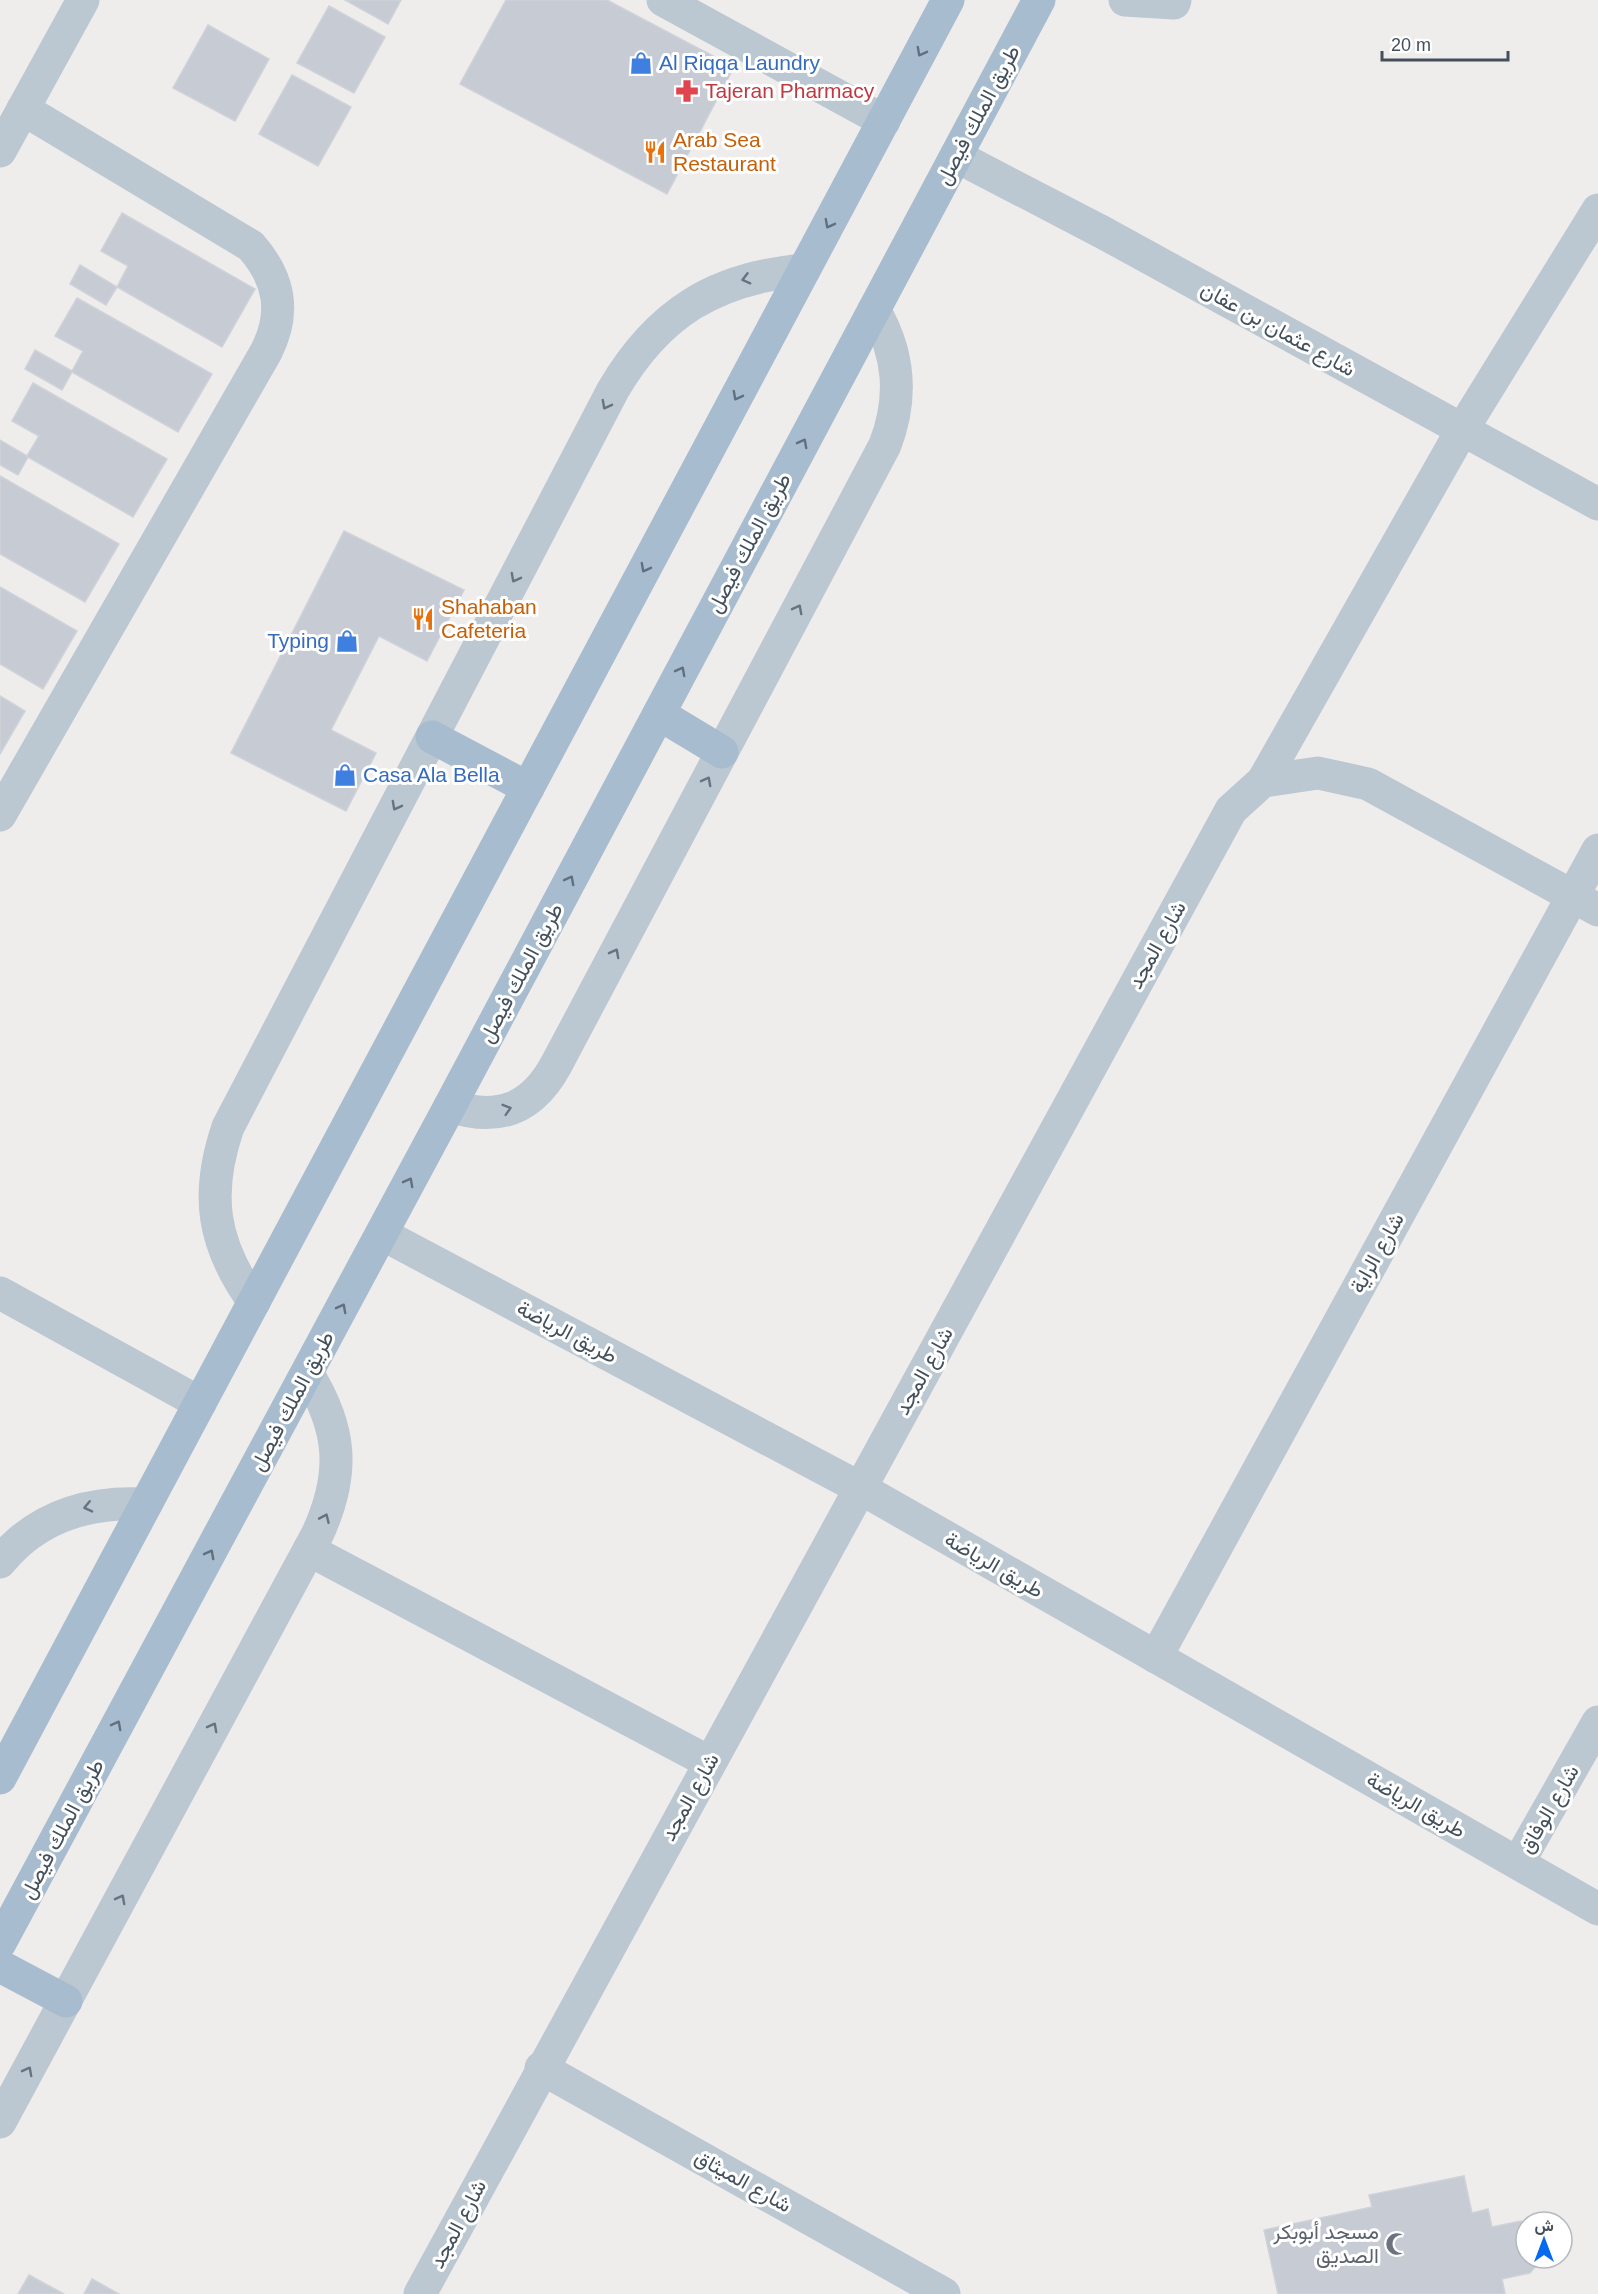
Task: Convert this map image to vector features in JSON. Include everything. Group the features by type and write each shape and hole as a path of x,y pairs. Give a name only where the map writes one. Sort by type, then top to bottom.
{"main road":[{"path":"0,1778 948,0"},
{"name":"طريق الملك فيصل","path":"0,1943 382,1234 1039,0"},
{"path":"658,714 722,752"},
{"path":"432,737 528,788"},
{"path":"0,1966 66,2001"}],"street":[{"path":"0,151 83,0"},
{"path":"663,0 884,121"},
{"path":"1125,0 1174,3 1175,0"},
{"path":"0,815 266,352 278,317 279,298 274,279 264,261 251,246 23,109"},
{"name":"شارع عثمان بن عفان","path":"956,156 1113,237 1598,504"},
{"name":"شارع المجد","path":"420,2294 541,2068 1231,810 1263,781 1461,430 1598,210"},
{"path":"254,1302 238,1279 217,1229 215,1176 228,1127 630,361 652,335 678,312 706,295 770,273 804,270"},
{"path":"450,1106 485,1114 503,1111 520,1105 536,1095 547,1081 885,445 894,423 897,400 894,353 886,331 874,310"},
{"path":"1263,781 1318,773 1368,783 1585,903"},
{"name":"شارع الراية","path":"1156,1657 1585,903 1598,850"},
{"name":"طريق الرياضة","path":"382,1234 860,1488 1598,1909"},
{"path":"0,1293 200,1403"},
{"path":"0,2122 309,1550 330,1507 336,1480 337,1451 333,1423 322,1397 307,1372"},
{"path":"0,1562 33,1530 59,1516 87,1507 117,1502 146,1504"},
{"path":"309,1550 710,1761"},
{"name":"شارع الوفاق","path":"1518,1863 1598,1722"},
{"name":"شارع الميثاق","path":"541,2068 944,2294"}],"building":[{"path":"345,0 401,0 388,24"},
{"path":"506,0 607,0 734,67 667,194 460,84"},
{"path":"329,6 385,37 354,93 297,63"},
{"path":"208,25 269,59 235,121 173,88"},
{"path":"292,75 351,107 318,166 259,134"},
{"path":"122,213 255,289 222,347 117,287 128,266 101,251"},
{"path":"80,265 117,287 106,305 70,284"},
{"path":"77,298 212,374 178,432 72,372 62,390 25,369 35,350 72,371 83,351 55,336"},
{"path":"33,383 167,459 133,517 28,457 18,475 0,465 0,440 27,456 39,436 12,421"},
{"path":"0,476 119,544 85,602 0,554"},
{"path":"344,531 464,590 427,661 379,636 331,730 376,753 346,811 231,753"},
{"path":"0,587 77,631 43,689 0,664"},
{"path":"0,696 25,711 0,754"},
{"name":"مسجد أبوبكر الصديق","path":"1464,2176 1472,2213 1488,2209 1492,2227 1514,2222 1514,2270 1533,2270 1530,2273 1502,2279 1505,2294 1278,2294 1264,2230 1372,2207 1369,2195"},
{"path":"29,2275 64,2294 18,2294"},
{"path":"92,2279 119,2294 84,2294"}],"place":[{"name":"Al Riqqa Laundry","path":"641,63"},
{"name":"Tajeran Pharmacy","path":"687,91"},
{"name":"Arab Sea Restaurant","path":"655,152"},
{"name":"Shahaban Cafeteria","path":"423,619"},
{"name":"Typing","path":"347,641"},
{"name":"Casa Ala Bella","path":"345,775"},
{"name":"مسجد أبوبكر الصديق","path":"1397,2244"}]}
